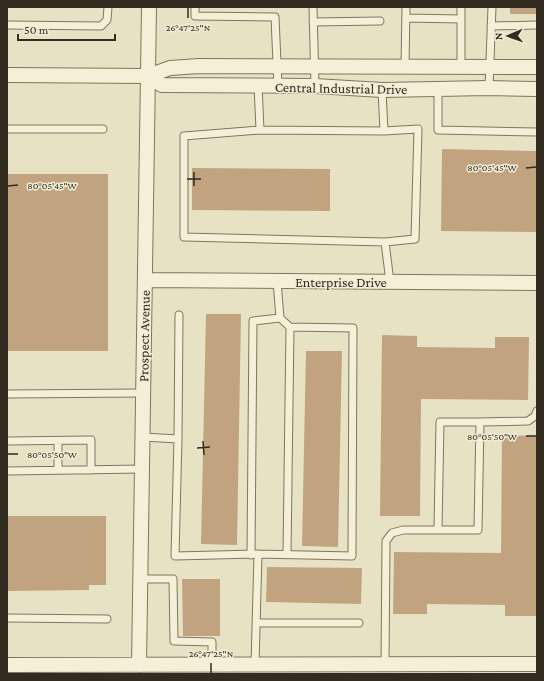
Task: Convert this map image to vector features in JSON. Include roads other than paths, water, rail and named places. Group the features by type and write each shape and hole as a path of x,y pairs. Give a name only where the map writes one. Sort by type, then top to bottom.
{"street":[{"name":"Prospect Avenue","path":"139,665 149,7"},
{"name":"Central Industrial Drive","path":"7,75 148,76 170,68 199,66 537,67"},
{"name":"Central Industrial Drive","path":"148,76 162,85 315,86 382,90 489,88 537,89"},
{"name":"Enterprise Drive","path":"145,280 537,282"},
{"path":"7,665 537,664"}],"lane":[{"path":"7,24 101,26 107,20 108,7"},
{"path":"195,7 195,16 275,17 278,86"},
{"path":"313,7 315,86"},
{"path":"405,67 406,7"},
{"path":"460,67 461,7"},
{"path":"489,88 492,7"},
{"path":"406,18 461,19"},
{"path":"313,22 380,21"},
{"path":"491,26 537,25"},
{"path":"258,86 260,130"},
{"path":"438,89 438,130 537,132"},
{"path":"382,90 384,131"},
{"path":"7,129 103,129"},
{"path":"260,130 384,131 418,130 416,239 385,242 184,237 184,136 260,130"},
{"path":"385,242 390,282"},
{"path":"179,315 175,556 287,554 352,556 353,328 290,327 280,318 277,281"},
{"path":"255,665 257,623 253,321 280,318"},
{"path":"287,554 290,327"},
{"path":"7,394 143,393"},
{"path":"438,530 440,422 528,421 536,416 537,411"},
{"path":"385,664 386,541 392,533 403,530 478,530 480,422"},
{"path":"143,437 178,440"},
{"path":"7,441 91,440 91,470"},
{"path":"58,441 58,470"},
{"path":"7,471 142,469"},
{"path":"140,579 173,579 174,641 212,642 212,665"},
{"path":"7,618 107,619"},
{"path":"257,623 359,623"}]}
